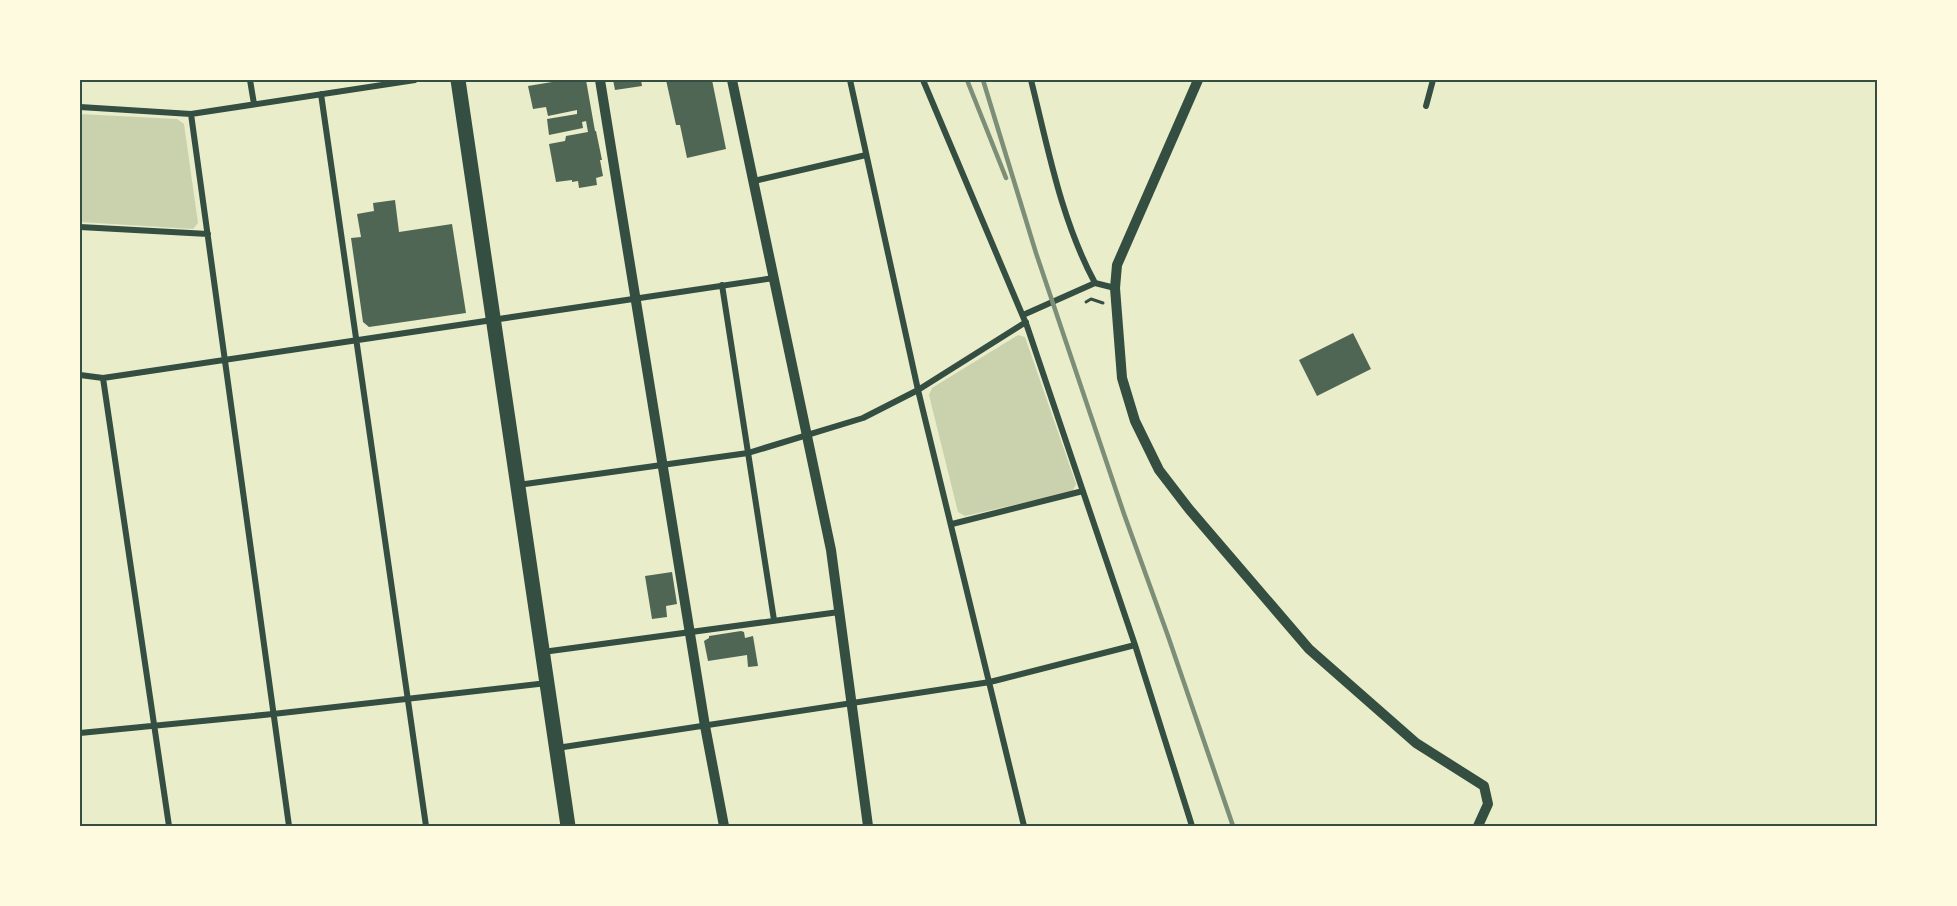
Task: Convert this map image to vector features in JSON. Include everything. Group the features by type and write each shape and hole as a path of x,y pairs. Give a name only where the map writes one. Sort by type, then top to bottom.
{"highway":[{"path":"458,80 568,826"}],"street":[{"path":"250,80 254,104"},
{"path":"80,107 191,114 415,80"},
{"path":"600,80 705,726 724,826"},
{"path":"732,80 831,550 868,826"},
{"path":"850,80 918,390 1024,826"},
{"path":"923,80 1024,318 1135,645 1192,826"},
{"path":"1031,80 1060,195 1083,260 1095,283"},
{"path":"1198,80 1118,265 1115,288 1122,378 1136,421 1159,470 1189,510 1308,649 1416,742 1484,786 1488,804 1478,826"},
{"path":"1426,106 1433,80"},
{"path":"321,94 426,826"},
{"path":"191,114 289,826"},
{"path":"754,181 866,155"},
{"path":"80,227 208,234"},
{"path":"80,375 103,378 774,278"},
{"path":"518,485 748,453 863,418 918,390 1024,318 1095,283 1115,288"},
{"path":"722,285 774,620"},
{"path":"103,378 169,826"},
{"path":"952,524 1083,491"},
{"path":"542,652 839,612"},
{"path":"556,748 990,682 1135,645"},
{"path":"80,733 547,683"}],"path":[{"path":"1086,302 1091,299"}],"green space":[{"path":"80,114 177,119 184,124 198,223 193,229 80,222"},
{"path":"1018,335 1025,337 1076,484 1072,492 965,516 958,512 929,395 932,388"}],"building":[{"path":"564,80 586,80 602,160 600,160 603,176 596,178 597,185 579,188 578,181 556,182 549,144 565,141 566,136 588,132 586,121 582,122 583,128 549,135 547,119 577,114 577,110 548,116 546,107 533,109 528,86"},
{"path":"613,80 641,80 642,86 615,90"},
{"path":"666,80 712,80 726,149 687,158 680,125 676,125"},
{"path":"395,200 399,232 452,224 466,313 369,327 363,322 351,238 361,237 357,214 374,211 373,203"},
{"path":"1353,333 1371,369 1317,396 1299,360"},
{"path":"672,572 677,604 666,606 667,617 652,619 645,576"},
{"path":"744,632 745,638 753,636 758,666 748,667 747,655 708,661 704,641 709,636"}],"railway":[{"path":"967,80 1006,178"},
{"path":"983,80 1036,253 1233,826"}]}
